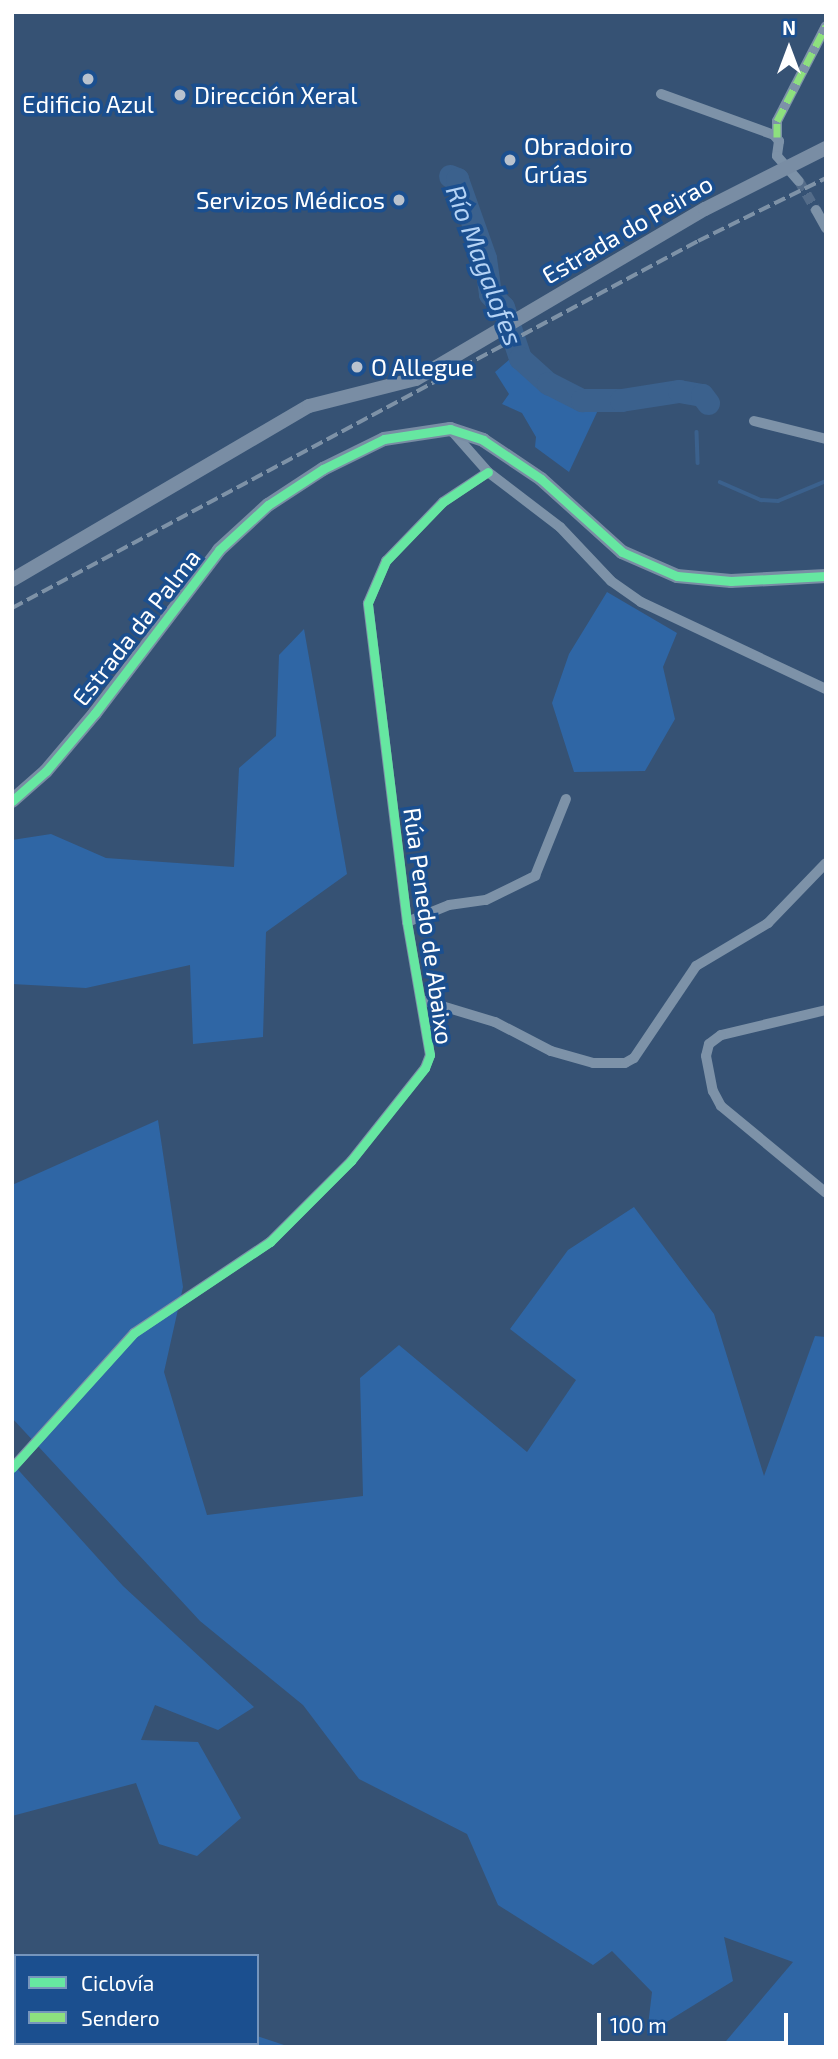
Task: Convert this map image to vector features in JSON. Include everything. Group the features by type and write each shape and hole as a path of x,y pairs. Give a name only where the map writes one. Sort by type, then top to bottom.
{"street":[{"path":"799,181 790,166 777,156 777,121 826,26"},
{"path":"662,94 777,137"},
{"name":"Estrada do Peirao","path":"12,580 309,406 416,379 495,330 705,209 826,148"},
{"path":"816,210 826,228"},
{"path":"754,421 826,439"},
{"path":"450,429 488,472 560,527 611,580 641,602 826,689"},
{"path":"450,429 513,457 594,530 646,565 677,576 706,579 826,576"},
{"name":"Estrada da Palma","path":"12,801 46,771 94,713 219,550 268,505 323,469 384,439 450,429"},
{"name":"Rúa Penedo de Abaixo","path":"12,1468 134,1333 251,1258 351,1161 425,1068 430,1055 407,922 368,603 386,561 449,496 488,472"},
{"path":"407,922 449,905 486,900 535,876 566,799"},
{"path":"422,1000 495,1022 551,1052 593,1063 625,1063 634,1058 696,966 768,923 826,863"},
{"path":"826,1010 731,1031 709,1044 706,1056 713,1091 721,1106 826,1193"}],"shaded area":[{"path":"511,358 554,395 599,408 569,472 535,447 536,437 522,413 502,404 509,394 495,372"},
{"path":"607,592 677,633 663,667 675,719 645,771 574,772 552,703 569,654"},
{"path":"304,629 347,874 266,932 263,1037 193,1044 190,965 86,988 12,984 12,840 51,834 106,858 234,867 239,768 276,736 279,655"},
{"path":"158,1120 183,1287 164,1372 207,1515 363,1496 360,1378 399,1345 527,1452 576,1380 510,1329 568,1250 634,1207 714,1314 764,1476 815,1336 826,1337 826,2047 721,2047 793,1962 724,1937 733,1981 647,2034 652,1992 612,1951 593,1965 498,1905 467,1834 359,1779 303,1705 200,1621 12,1418 12,1185"},
{"path":"12,1463 123,1586 254,1707 218,1730 155,1705 141,1740 198,1742 241,1818 197,1856 159,1844 136,1783 12,1816"},
{"path":"259,2037 290,2047 185,2047 259,2045"}],"waterway":[{"name":"Río Magalofes","path":"450,176 457,179 485,258 490,294 503,307 520,358 548,383 582,400 621,400 679,391 702,395 708,403"},
{"name":"Río Magalofes","path":"697,432 698,463"},
{"name":"Río Magalofes","path":"720,482 761,500 778,501 826,481"}],"tunnel":[{"path":"799,181 816,210"}],"railway":[{"path":"12,608 698,241 826,178"}],"marked path":[{"path":"777,137 777,121 826,26"}],"cycle path":[{"path":"12,801 46,771 95,713 219,550 268,505 323,469 384,439 450,429 483,440 541,479 622,552 677,576 731,581 826,576"},
{"path":"12,1468 134,1333 270,1242 351,1161 425,1068 430,1055 407,922 368,603 386,561 443,502 488,472"}],"place":[{"name":"Edificio Azul","path":"88,79"},
{"name":"Dirección Xeral","path":"180,95"},
{"name":"Obradoiro Grúas","path":"510,160"},
{"name":"Servizos Médicos","path":"399,200"},
{"name":"O Allegue","path":"357,367"}]}
